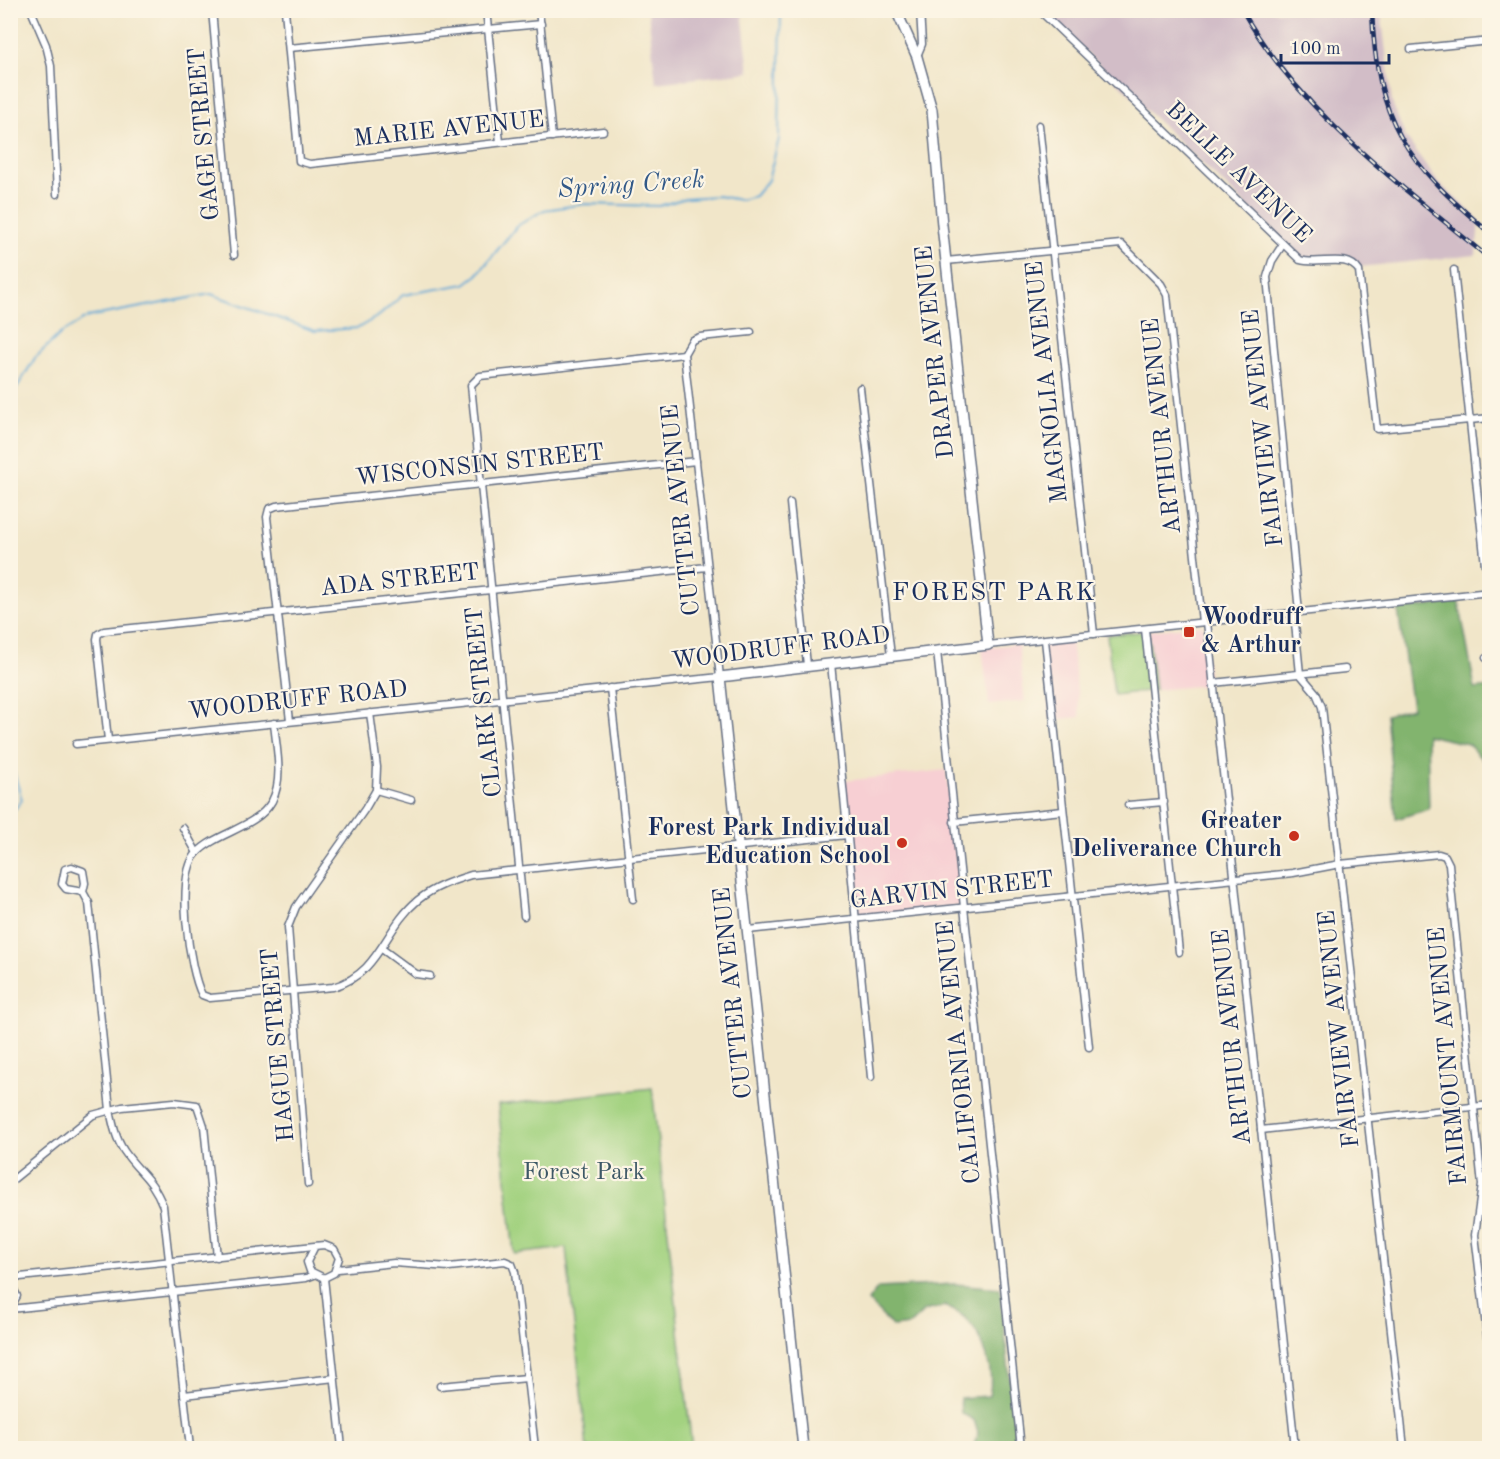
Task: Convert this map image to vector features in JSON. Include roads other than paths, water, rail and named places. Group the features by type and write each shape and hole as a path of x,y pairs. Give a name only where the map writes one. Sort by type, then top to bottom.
{"street":[{"path":"32,10 46,45 51,66 57,194"},
{"name":"GAGE STREET","path":"212,10 234,255"},
{"path":"285,10 289,48 540,24"},
{"path":"486,10 500,142"},
{"path":"539,10 552,137"},
{"name":"DRAPER AVENUE","path":"896,10 917,57 932,110 988,645"},
{"name":"DRAPER AVENUE","path":"917,57 922,44 920,10"},
{"name":"BELLE AVENUE","path":"1039,10 1300,260 1311,263 1346,260 1354,263 1359,271 1377,429 1471,419"},
{"path":"1411,49 1490,41"},
{"name":"MARIE AVENUE","path":"289,48 300,161 310,164 603,131"},
{"name":"MAGNOLIA AVENUE","path":"1039,125 1094,634"},
{"name":"ARTHUR AVENUE","path":"1052,249 1121,244 1161,284 1167,295 1235,879 1295,1449"},
{"name":"FAIRVIEW AVENUE","path":"1283,244 1272,261 1267,277 1297,612 1300,674 1316,693 1322,707 1404,1449"},
{"path":"946,261 1052,249"},
{"path":"1454,270 1488,571"},
{"path":"684,354 692,340 700,337 751,332"},
{"name":"CLARK STREET","path":"524,916 471,384 480,376 684,354"},
{"name":"CUTTER AVENUE","path":"684,354 748,930 802,1449"},
{"path":"860,388 891,656"},
{"path":"1471,419 1490,418"},
{"name":"WISCONSIN STREET","path":"278,613 267,517 269,509 276,506 696,461"},
{"path":"790,503 807,665"},
{"name":"ADA STREET","path":"108,740 98,634 104,631 707,567"},
{"name":"WOODRUFF ROAD","path":"76,744 1490,592"},
{"path":"278,613 290,722"},
{"path":"1145,629 1179,952"},
{"path":"1045,640 1089,1047"},
{"name":"CALIFORNIA AVENUE","path":"937,651 1021,1449"},
{"path":"831,663 871,1077"},
{"path":"1213,683 1345,669"},
{"path":"610,688 633,899"},
{"path":"370,713 377,767 376,790 411,800"},
{"path":"273,723 278,770 277,786 272,802 258,816 196,853 188,865 185,881 193,972 202,995 224,998 350,982 365,970 417,901 439,885 471,875 847,835"},
{"name":"HAGUE STREET","path":"309,1184 287,949 288,927 292,917 376,790"},
{"path":"1128,805 1164,802"},
{"path":"954,822 1063,812"},
{"path":"183,828 196,853"},
{"name":"GARVIN STREET","path":"748,930 1293,873 1340,864 1439,854 1445,856"},
{"name":"FAIRMOUNT AVENUE","path":"1445,856 1449,864 1482,1185 1475,1235 1490,1360"},
{"path":"83,892 66,889 62,884 65,869 72,867 83,871 86,883 83,892 89,903 110,1110 115,1133 125,1152 154,1185 163,1206 190,1449"},
{"path":"382,949 416,974 430,976"},
{"path":"10,1182 93,1115 110,1110 174,1102 197,1105 204,1126 218,1257"},
{"path":"1261,1130 1490,1105"},
{"path":"1482,1185 1490,1184"},
{"path":"10,1309 17,1296 10,1282 20,1277 314,1248 324,1245 334,1249 339,1258 338,1269"},
{"path":"314,1248 307,1262 314,1275"},
{"path":"10,1309 174,1293 306,1278 314,1275 324,1278 338,1269 394,1263 449,1267 505,1261 512,1264 515,1272 535,1449"},
{"path":"324,1278 342,1449"},
{"path":"184,1395 335,1378"},
{"path":"440,1386 526,1378"}],"waterway":[{"name":"Spring Creek","path":"10,399 35,358 60,334 88,317 211,294 315,331 358,328 380,315 403,295 465,284 477,275 517,226 544,210 585,204 659,206 686,198 718,196 740,200 755,196 768,180 779,139 781,10"},
{"name":"Spring Creek","path":"10,760 22,800 10,815"}],"railway":[{"path":"1242,10 1266,47 1323,115 1388,175 1490,259"},
{"path":"1372,10 1380,82 1389,111 1401,137 1417,161 1437,184 1490,233"}],"place":[{"name":"Woodruff & Arthur","path":"1189,632"},
{"name":"Greater Deliverance Church","path":"1294,836"},
{"name":"Forest Park Individual Education School","path":"902,843"}],"district":[{"name":"FOREST PARK","path":"994,593"}],"park label":[{"name":"Forest Park","path":"584,1173"}]}
